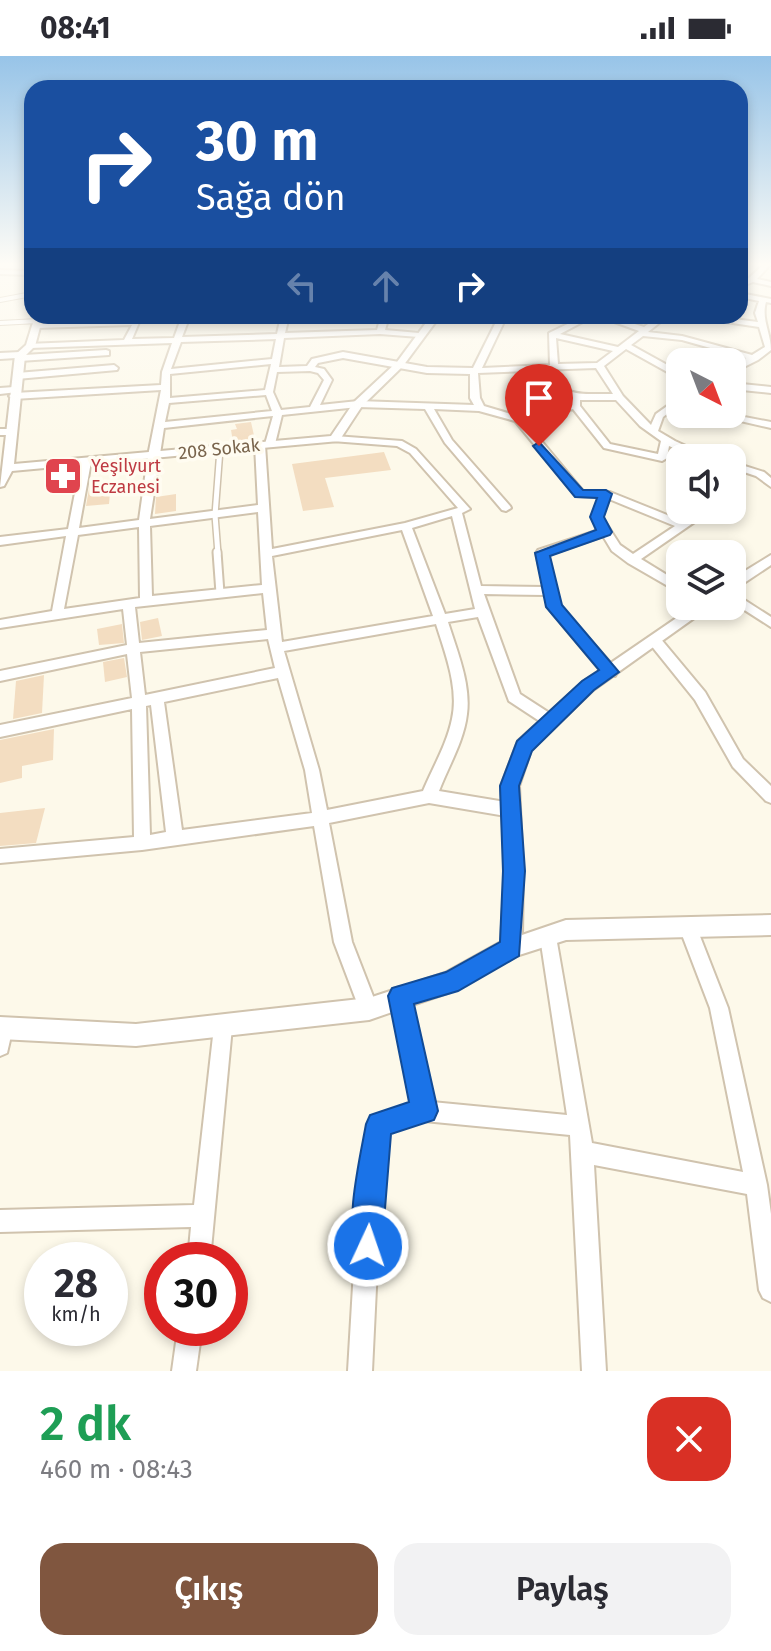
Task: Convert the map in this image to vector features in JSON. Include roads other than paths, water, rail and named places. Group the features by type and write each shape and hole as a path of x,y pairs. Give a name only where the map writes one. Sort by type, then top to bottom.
{"street":[{"path":"0,483 5,464 5,432 20,357 30,346 36,326"},
{"path":"91,344 96,326"},
{"path":"0,356 119,352 134,326"},
{"path":"146,601 144,525 153,456 165,401 166,372 181,326"},
{"path":"281,326 269,392 278,414 265,444 268,588 281,672 312,770 343,942 369,1009"},
{"path":"380,332 382,326"},
{"path":"335,439 358,404 400,364 427,326"},
{"path":"480,408 475,398 476,371 498,326"},
{"path":"552,335 569,326"},
{"path":"633,326 763,356 769,348 762,326"},
{"path":"642,326 644,330"},
{"path":"310,368 315,361 343,355 427,370 476,371 599,365 649,326"},
{"path":"30,346 380,332 419,335"},
{"path":"343,355 355,333"},
{"path":"552,335 620,347 666,369"},
{"path":"552,335 554,365"},
{"path":"17,376 115,364 107,391"},
{"path":"166,372 273,365 310,368 321,371 328,380 314,408"},
{"path":"530,367 557,391 575,401 607,446 662,458 665,443 617,397 599,365"},
{"path":"0,391 107,391 165,387"},
{"path":"746,387 771,390"},
{"path":"165,401 269,392"},
{"path":"159,426 358,404 480,408 518,419 575,401 617,397"},
{"path":"428,407 448,441 506,508"},
{"path":"653,432 659,416 666,411"},
{"path":"518,419 580,494 606,494 683,525"},
{"path":"746,420 771,425"},
{"path":"268,553 406,526 457,514 465,509 413,451 389,441 335,439"},
{"name":"208 Sokak","path":"5,464 86,462 335,439"},
{"path":"57,616 86,462"},
{"path":"746,470 760,474 771,484"},
{"path":"606,494 597,517 605,532 632,560 666,581"},
{"path":"0,541 264,508"},
{"path":"457,514 482,612 514,697 549,720"},
{"path":"632,560 683,525"},
{"path":"406,526 439,618 461,703 459,719 429,796"},
{"path":"605,532 542,553 554,607 610,672"},
{"path":"746,576 771,559"},
{"path":"0,624 146,601 268,588"},
{"path":"478,590 549,591"},
{"path":"129,604 139,704 142,843"},
{"path":"746,606 771,623"},
{"path":"0,676 134,648 377,633 439,618 482,612"},
{"path":"511,948 514,871 510,786 524,746 588,686 684,620"},
{"path":"655,641 700,696 738,763 771,796"},
{"path":"0,731 281,672"},
{"path":"157,699 175,838"},
{"path":"0,856 142,843 322,818 429,796 511,810"},
{"path":"1,1034 136,1035 369,1009 400,996 450,982 511,948 566,930 771,925"},
{"path":"688,927 719,1008 756,1185 771,1290"},
{"path":"549,937 583,1152 594,1371"},
{"path":"400,996 424,1111"},
{"path":"201,1242 223,1027"},
{"path":"360,1371 370,1184 379,1124 424,1111 579,1126"},
{"path":"583,1152 756,1185"},
{"path":"0,1221 204,1216"},
{"path":"184,1371 187,1346"}],"lane":[{"path":"220,449 215,515 220,593"}],"place":[{"name":"Yeşilyurt Eczanesi","path":"63,476"}]}
